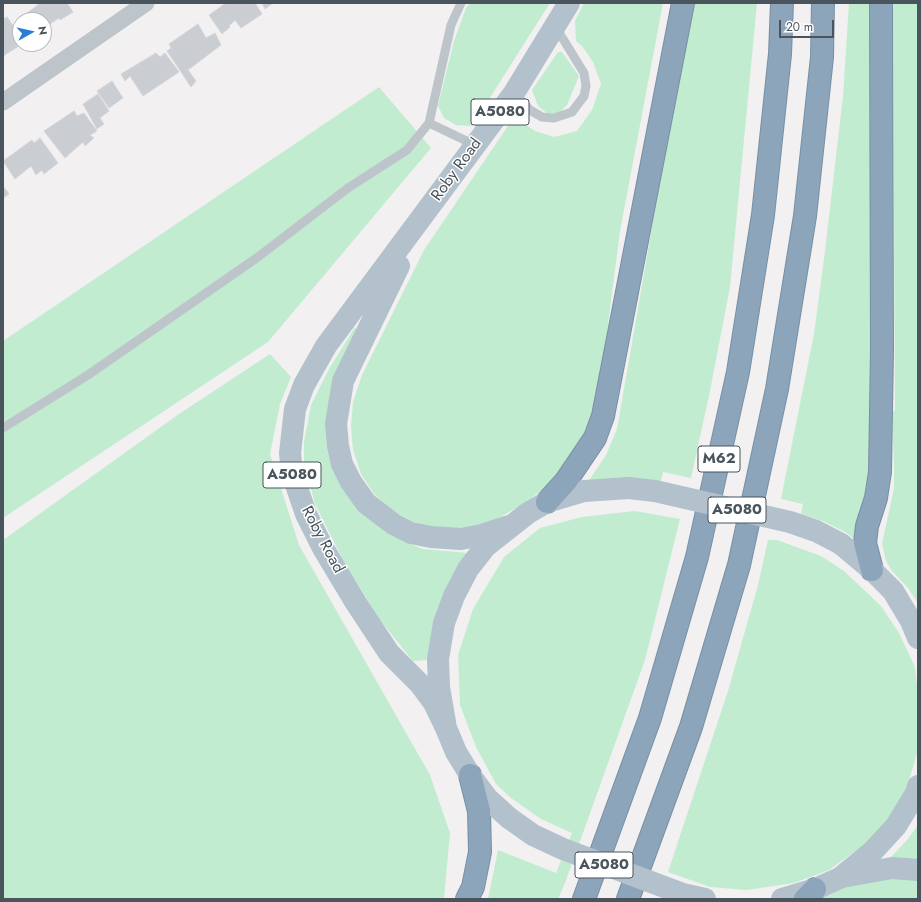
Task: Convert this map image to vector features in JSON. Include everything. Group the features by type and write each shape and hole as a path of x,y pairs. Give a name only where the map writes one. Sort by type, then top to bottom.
{"highway":[{"path":"547,502 566,481 594,438 603,416 683,3"},
{"name":"M62","path":"584,899 652,710 697,557 736,380 764,215 780,54 782,3"},
{"name":"M62","path":"628,899 691,727 737,572 774,405 805,216 822,57 823,3"},
{"path":"872,570 865,543 867,526 876,498 880,472 882,350 880,3"},
{"path":"468,899 480,852 479,811 470,775"}],"main road":[{"name":"Roby Road","path":"446,728 434,704 420,684 390,653 323,548 306,514 292,473 290,453 295,409 304,384 326,346 514,93 569,3"},
{"name":"Roby Road","path":"423,217 343,381 336,424 338,446 342,464 351,482 366,503 393,524 411,532 431,537 461,539 482,535 509,526"},
{"name":"A5080","path":"705,899 683,894 563,849 533,835 509,818 488,799 470,775 456,752 446,728 438,680 438,659 444,623 454,596 468,569 486,546 509,526 547,502 584,491 628,488 655,491 790,522 816,531 841,544 872,570 893,591 911,621 918,638"},
{"path":"782,899 810,894 840,878 873,851 896,826 916,793 918,786"},
{"path":"840,878 892,868 918,870"}],"street":[{"path":"3,102 146,3"}],"lane":[{"path":"3,428 88,376 258,258 348,188 407,150 429,123 451,25 461,3"},
{"path":"514,93 530,110 542,117 548,118 554,118 572,112 584,96 586,86 584,74 555,26"},
{"path":"429,123 476,145"}],"green space":[{"path":"470,3 550,3 472,126 456,125 444,118 438,106 454,41 466,8"},
{"path":"584,3 663,3 620,231 597,410 576,456 553,482 522,505 487,524 459,530 433,528 414,522 394,512 375,495 361,474 353,450 351,426 353,402 362,375 424,250 514,117 535,131 554,137 577,131 592,110 601,84 593,62 582,46 576,41 575,21"},
{"path":"691,3 757,3 730,287 709,396 691,478 663,472 661,481 636,478 588,482 606,455 617,429"},
{"path":"849,3 870,3 872,482 859,542 845,532 823,521 801,514 803,504 781,499 814,334 843,96"},
{"path":"893,3 918,3 918,603 908,588 892,571 886,561 882,544 894,488 892,412 895,411"},
{"path":"558,52 562,52 579,76 567,105 559,113 547,113 538,106 532,90"},
{"path":"379,87 431,148 268,342 3,518 3,341"},
{"path":"355,327 356,330 331,410 367,517 386,533 423,549 468,553 434,623 427,660 413,661 380,620 343,560 315,504 304,462 304,442 311,405 329,369"},
{"path":"270,354 291,377 280,404 270,454 299,545 430,775 450,833 444,899 3,899 3,540 179,414"},
{"path":"635,511 680,519 645,660 565,883 558,899 488,899 498,850 556,873 572,833 541,819 511,798 496,784 476,747 460,705 458,655 473,609 504,557 540,528 582,517"},
{"path":"768,540 777,540 821,556 844,571 881,606 899,633 915,667 918,694 917,753 909,780 896,811 868,842 829,870 794,883 747,890 710,887 668,872 728,691 758,585"},
{"path":"918,825 918,862 889,859 908,839"},
{"path":"918,870 918,899 805,899 815,889"}],"building":[{"path":"37,3 67,3 73,12 60,20 59,18 52,23 52,12 28,12 38,5"},
{"path":"226,3 255,3 262,14 241,28 235,20 222,34 209,15"},
{"path":"262,3 273,3 265,9"},
{"path":"7,17 12,24 12,50 3,56 3,19"},
{"path":"198,24 206,38 215,33 221,45 188,70 196,81 191,87 167,51 171,48 169,44"},
{"path":"156,53 160,57 165,53 179,72 143,96 130,76 125,81 121,74"},
{"path":"112,81 123,98 109,108 97,91"},
{"path":"98,94 109,111 100,118 104,124 97,129 83,104"},
{"path":"74,111 77,116 84,113 97,131 90,135 94,138 85,146 83,142 65,158 44,131"},
{"path":"40,138 58,163 44,174 42,170 36,175 31,166 15,179 3,161 32,140 34,143"},
{"path":"3,186 9,194 3,198"}]}
